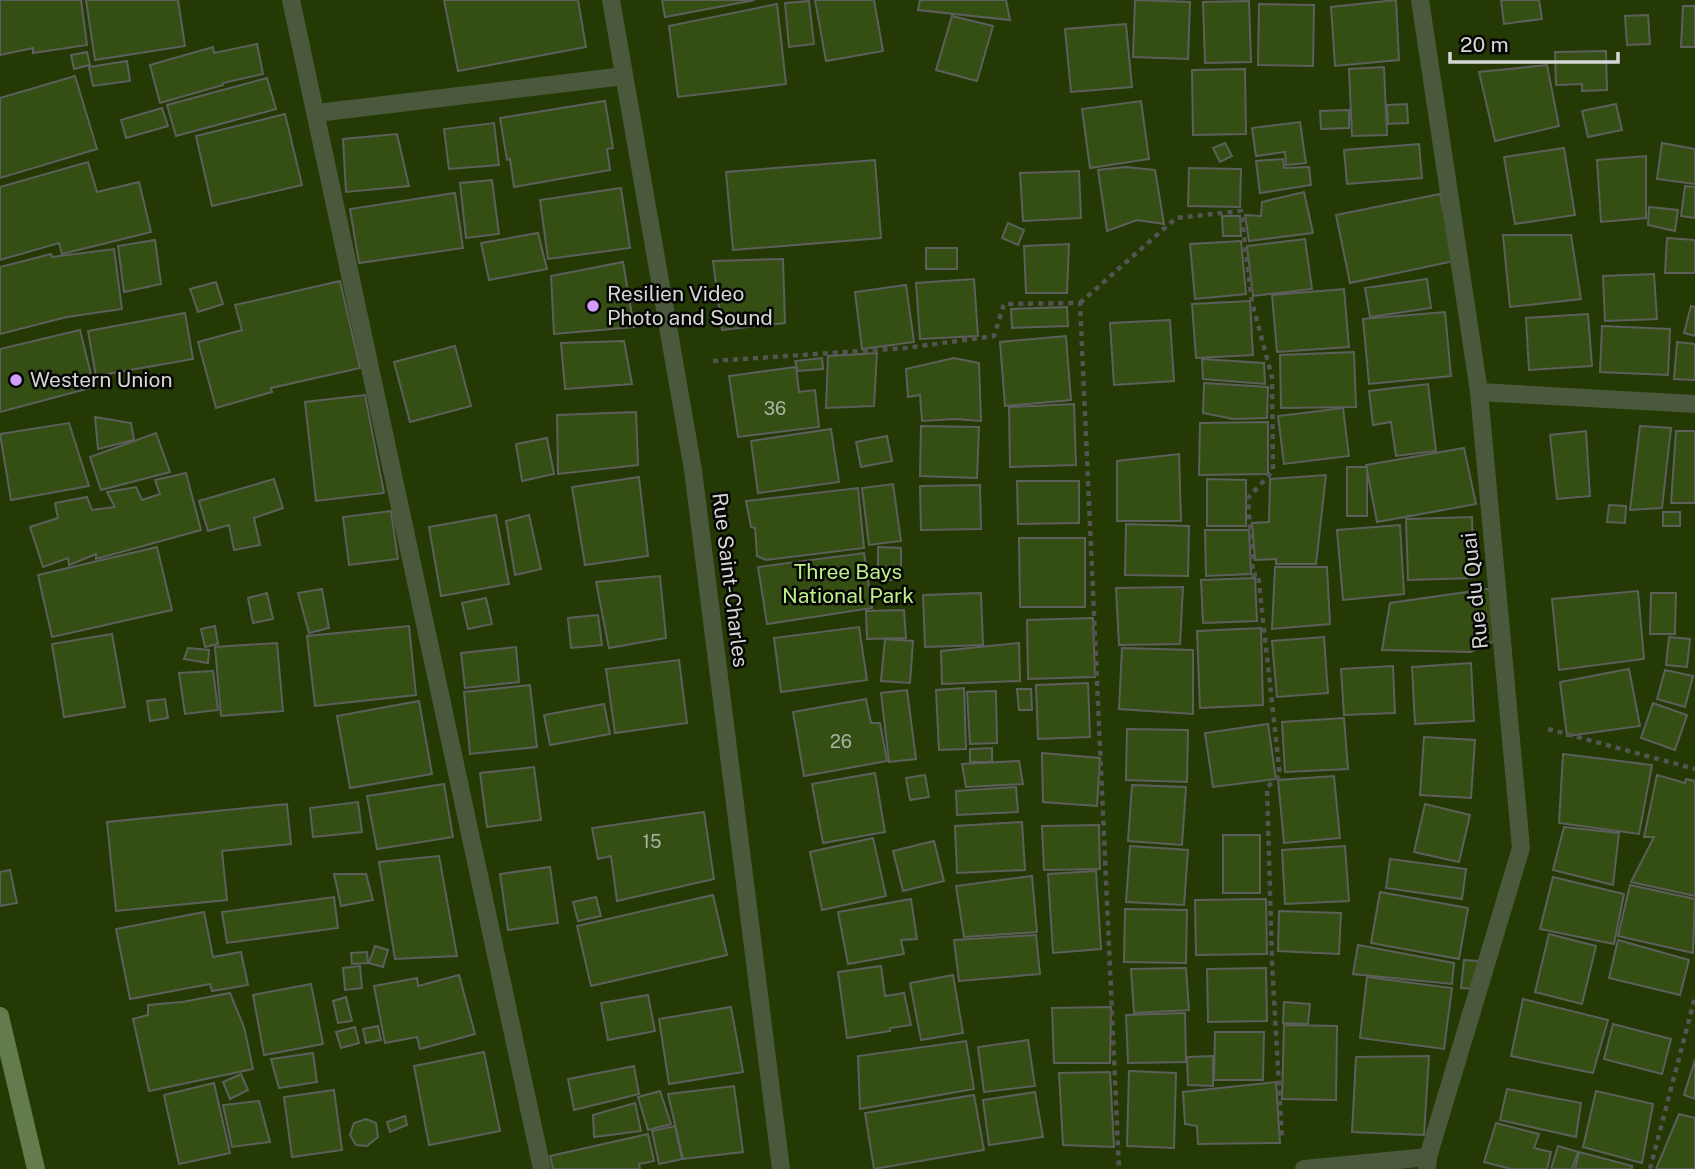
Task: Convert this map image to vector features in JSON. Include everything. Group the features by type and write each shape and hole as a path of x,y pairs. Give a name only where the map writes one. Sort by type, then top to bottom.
{"main road":[{"path":"0,1016 36,1169"}],"street":[{"path":"291,0 542,1169"},
{"name":"Rue Saint-Charles","path":"611,0 693,470 781,1169"},
{"name":"Rue du Quai","path":"1420,0 1479,392 1521,848 1427,1163"},
{"path":"317,113 624,76"},
{"path":"1479,392 1695,404"},
{"path":"1304,1169 1427,1163"}],"path":[{"path":"674,364 906,348 994,337 1004,304 1080,303 1176,218 1241,211 1252,302 1272,377 1273,471 1248,498 1253,575 1258,574 1280,776 1268,787 1272,963 1282,1144"},
{"path":"1080,303 1119,1169"},
{"path":"1510,718 1695,769"},
{"path":"1650,1169 1695,997"}],"green space":[{"name":"Three Bays National Park","path":"0,0 1695,0 1695,1169 0,1169"}],"building":[{"path":"0,0 81,0 87,45 33,53 33,48 0,55"},
{"path":"86,0 178,0 185,46 95,60"},
{"path":"444,0 578,0 586,47 458,71"},
{"path":"662,0 755,0 665,17"},
{"path":"815,0 874,0 883,51 826,61"},
{"path":"920,0 1006,0 1010,20 918,10"},
{"path":"1135,0 1190,2 1188,59 1133,57"},
{"path":"1396,0 1399,60 1335,66 1331,7"},
{"path":"1501,0 1539,0 1542,19 1504,24"},
{"path":"809,1 814,44 789,47 785,3"},
{"path":"1249,1 1251,62 1205,63 1203,2"},
{"path":"777,4 786,84 678,97 669,26"},
{"path":"1259,4 1314,5 1313,66 1258,65"},
{"path":"1683,6 1695,6 1695,47 1681,47"},
{"path":"1648,15 1650,44 1627,45 1625,16"},
{"path":"952,16 993,26 977,81 936,70"},
{"path":"1126,24 1132,87 1071,92 1065,29"},
{"path":"257,44 263,74 223,83 160,103 150,65 213,47 214,53"},
{"path":"1606,51 1607,90 1582,91 1582,84 1556,85 1555,52"},
{"path":"87,52 90,65 74,69 71,55"},
{"path":"127,61 130,81 93,86 89,67"},
{"path":"1547,65 1559,126 1495,141 1479,72"},
{"path":"1384,67 1387,135 1352,136 1349,69"},
{"path":"1245,69 1246,134 1193,135 1192,70"},
{"path":"75,76 97,149 0,178 0,98"},
{"path":"267,78 276,109 176,136 167,105"},
{"path":"605,101 613,148 607,149 610,170 514,187 500,118"},
{"path":"1141,101 1149,159 1090,168 1082,109"},
{"path":"1407,104 1408,123 1388,124 1387,105"},
{"path":"1616,104 1622,130 1588,137 1582,111"},
{"path":"162,108 168,126 126,138 121,120"},
{"path":"1349,110 1349,128 1321,129 1320,111"},
{"path":"285,114 302,185 212,206 196,136"},
{"path":"1300,122 1306,163 1286,165 1285,152 1256,156 1252,128"},
{"path":"494,123 499,165 449,169 444,129"},
{"path":"397,134 409,186 346,192 343,139"},
{"path":"1225,143 1232,156 1220,162 1213,148"},
{"path":"1662,143 1695,149 1695,184 1657,179"},
{"path":"1419,144 1422,178 1347,184 1344,150"},
{"path":"1564,148 1575,215 1515,224 1504,157"},
{"path":"1646,156 1646,218 1601,222 1597,160"},
{"path":"1283,159 1284,168 1309,167 1311,185 1260,193 1256,161"},
{"path":"875,160 881,238 733,250 726,172"},
{"path":"88,162 97,192 139,182 151,232 62,254 59,243 0,260 0,187"},
{"path":"1126,167 1155,170 1164,224 1137,220 1107,231 1098,170"},
{"path":"1189,168 1241,169 1240,207 1188,206"},
{"path":"1079,171 1081,218 1023,221 1020,173"},
{"path":"492,180 499,234 466,238 460,183"},
{"path":"1685,186 1695,187 1695,218 1681,216"},
{"path":"621,188 630,248 548,259 540,200"},
{"path":"1304,192 1313,233 1249,241 1245,215 1261,216 1262,202"},
{"path":"455,193 463,248 359,263 350,209"},
{"path":"1440,194 1454,261 1350,283 1336,215"},
{"path":"1649,207 1678,210 1675,231 1648,225"},
{"path":"1222,216 1240,216 1241,236 1223,236"},
{"path":"1008,223 1024,230 1018,245 1002,238"},
{"path":"538,233 547,269 489,280 481,243"},
{"path":"1503,235 1571,235 1581,299 1510,307"},
{"path":"1667,238 1695,240 1695,273 1665,273"},
{"path":"1305,239 1312,289 1253,296 1247,246"},
{"path":"155,240 161,284 124,292 118,246"},
{"path":"1241,241 1246,294 1195,299 1190,244"},
{"path":"1069,244 1067,293 1026,293 1024,246"},
{"path":"926,248 957,248 957,269 926,269"},
{"path":"114,249 122,309 67,317 0,334 0,267 51,254 52,257"},
{"path":"783,259 785,323 722,330 713,261"},
{"path":"623,262 634,327 554,334 551,276"},
{"path":"1654,274 1657,319 1605,321 1603,276"},
{"path":"974,279 978,336 920,339 916,283"},
{"path":"1427,279 1431,308 1370,317 1365,288"},
{"path":"340,281 360,368 271,388 272,392 216,408 198,342 242,330 235,305"},
{"path":"216,282 223,304 198,312 190,289"},
{"path":"906,285 914,342 862,349 855,292"},
{"path":"1344,289 1349,347 1277,352 1272,295"},
{"path":"1250,301 1253,355 1196,358 1192,304"},
{"path":"1691,306 1695,307 1695,336 1684,333"},
{"path":"1067,307 1068,326 1012,328 1011,309"},
{"path":"1445,312 1451,376 1369,384 1363,319"},
{"path":"185,313 193,359 96,376 88,331"},
{"path":"1588,314 1592,366 1529,370 1526,318"},
{"path":"1170,320 1174,381 1114,385 1110,323"},
{"path":"1602,326 1670,329 1668,375 1600,372"},
{"path":"80,330 94,387 0,412 0,349"},
{"path":"1066,336 1071,400 1005,406 1000,342"},
{"path":"624,341 632,384 565,389 561,343"},
{"path":"1677,342 1695,344 1695,380 1674,379"},
{"path":"455,346 471,406 410,422 394,362"},
{"path":"1354,352 1356,407 1281,408 1280,355"},
{"path":"877,353 874,406 826,408 828,356"},
{"path":"822,358 823,369 798,371 795,361"},
{"path":"954,358 979,363 981,421 922,421 920,395 908,397 906,369"},
{"path":"1202,359 1264,363 1265,384 1203,379"},
{"path":"796,367 799,392 815,390 819,427 738,437 729,376"},
{"path":"1204,383 1268,387 1267,418 1233,419 1203,413"},
{"path":"1428,384 1436,451 1396,456 1391,422 1373,425 1369,391"},
{"path":"365,395 384,493 316,501 305,402"},
{"path":"1074,404 1076,465 1010,467 1009,407"},
{"path":"1343,408 1349,456 1284,464 1278,416"},
{"path":"636,412 638,465 558,474 557,415"},
{"path":"95,417 131,423 134,440 98,449"},
{"path":"1268,422 1268,474 1199,475 1200,423"},
{"path":"69,423 89,486 11,500 0,434"},
{"path":"921,426 979,427 977,478 920,476"},
{"path":"1640,426 1671,428 1662,508 1630,510"},
{"path":"831,429 839,482 758,493 751,441"},
{"path":"1586,431 1590,496 1557,499 1550,435"},
{"path":"1676,431 1695,431 1695,503 1671,503"},
{"path":"156,433 170,472 101,490 90,457"},
{"path":"887,436 892,461 861,467 856,442"},
{"path":"547,438 554,474 522,481 516,444"},
{"path":"1464,448 1476,504 1377,522 1366,465"},
{"path":"1179,454 1181,521 1117,521 1117,461"},
{"path":"1347,467 1367,467 1367,516 1347,516"},
{"path":"186,473 201,530 96,559 96,554 69,565 68,558 43,567 30,527 58,518 55,503 87,497 92,510 115,507 107,492 136,487 142,500 160,494 155,480"},
{"path":"1326,475 1316,564 1276,564 1276,559 1255,560 1252,523 1269,522 1270,479"},
{"path":"639,477 648,556 585,565 572,487"},
{"path":"274,479 283,508 254,518 260,545 234,550 229,525 208,531 199,501"},
{"path":"1207,479 1246,480 1246,526 1207,526"},
{"path":"1017,481 1079,481 1079,523 1018,524"},
{"path":"893,484 901,541 869,545 862,488"},
{"path":"980,485 981,529 921,530 920,486"},
{"path":"858,488 864,548 766,560 757,556 755,528 751,527 746,501"},
{"path":"1609,505 1626,506 1625,523 1607,522"},
{"path":"391,511 398,559 349,565 343,517"},
{"path":"1663,512 1680,512 1680,526 1663,526"},
{"path":"496,515 509,584 441,596 429,527"},
{"path":"529,515 541,569 515,575 506,521"},
{"path":"1472,517 1474,578 1408,580 1406,519"},
{"path":"1126,524 1189,526 1188,576 1125,575"},
{"path":"1400,525 1404,594 1343,600 1337,530"},
{"path":"1205,530 1249,530 1251,574 1206,576"},
{"path":"1019,538 1085,538 1085,607 1020,607"},
{"path":"157,547 172,610 52,637 38,575"},
{"path":"878,547 901,548 901,580 878,580"},
{"path":"864,553 872,608 767,624 758,567"},
{"path":"1275,567 1327,567 1330,624 1272,629"},
{"path":"660,576 666,638 609,648 596,582"},
{"path":"1255,578 1257,621 1203,623 1201,580"},
{"path":"1183,587 1180,644 1119,645 1116,588"},
{"path":"1495,588 1496,640 1471,652 1382,650 1390,603"},
{"path":"322,589 329,628 309,633 298,593"},
{"path":"1638,591 1644,659 1559,670 1552,599"},
{"path":"267,593 273,619 253,623 248,598"},
{"path":"981,593 983,645 925,647 923,595"},
{"path":"1651,593 1676,593 1675,634 1650,634"},
{"path":"486,598 492,624 468,629 462,603"},
{"path":"904,610 906,638 867,639 866,611"},
{"path":"598,615 602,645 571,648 568,618"},
{"path":"1093,618 1095,677 1028,679 1027,620"},
{"path":"215,626 218,644 205,647 201,629"},
{"path":"409,626 416,695 315,706 307,636"},
{"path":"859,627 867,680 781,692 774,638"},
{"path":"1261,628 1263,705 1200,708 1197,631"},
{"path":"112,634 125,707 64,717 52,644"},
{"path":"1324,637 1328,693 1277,697 1272,641"},
{"path":"1669,637 1690,639 1687,667 1666,665"},
{"path":"885,639 913,641 910,683 881,681"},
{"path":"277,643 283,711 221,716 215,647"},
{"path":"1019,643 1020,681 942,684 941,651"},
{"path":"516,647 519,682 465,688 461,653"},
{"path":"188,648 209,650 208,663 184,659"},
{"path":"1122,648 1193,650 1193,714 1119,709"},
{"path":"679,660 687,723 615,733 606,669"},
{"path":"1471,663 1474,721 1415,724 1412,667"},
{"path":"1393,666 1395,713 1344,715 1341,669"},
{"path":"1629,669 1640,726 1567,736 1560,682"},
{"path":"1665,670 1693,676 1685,707 1657,699"},
{"path":"213,671 218,710 185,714 179,673"},
{"path":"1088,683 1090,737 1038,739 1036,685"},
{"path":"530,685 537,747 470,754 464,692"},
{"path":"964,688 966,749 939,750 936,690"},
{"path":"1017,689 1031,689 1032,710 1019,710"},
{"path":"907,690 916,759 889,762 881,693"},
{"path":"996,691 997,743 970,744 967,692"},
{"path":"165,699 168,718 150,721 147,701"},
{"path":"866,699 871,723 880,723 887,761 804,776 793,712"},
{"path":"419,701 432,774 350,788 337,716"},
{"path":"1653,703 1687,715 1675,750 1641,738"},
{"path":"604,704 610,734 550,745 544,715"},
{"path":"1344,718 1348,769 1285,772 1282,722"},
{"path":"1268,724 1276,779 1213,787 1205,733"},
{"path":"1127,729 1188,730 1187,782 1126,780"},
{"path":"1424,737 1475,740 1471,798 1420,795"},
{"path":"992,748 992,762 970,762 970,749"},
{"path":"1042,753 1100,758 1097,806 1043,802"},
{"path":"1563,754 1652,765 1639,834 1559,823"},
{"path":"1019,761 1023,784 966,787 962,764"},
{"path":"534,767 541,820 487,827 480,773"},
{"path":"875,773 885,832 823,843 812,784"},
{"path":"925,775 929,797 910,800 906,778"},
{"path":"1657,775 1685,783 1686,779 1695,781 1695,896 1631,882 1654,837 1644,837"},
{"path":"1334,776 1340,838 1284,843 1278,780"},
{"path":"444,784 453,837 377,849 367,796"},
{"path":"1132,785 1186,787 1182,845 1128,841"},
{"path":"1016,787 1018,812 957,815 956,791"},
{"path":"358,802 362,832 313,837 310,808"},
{"path":"287,804 291,844 222,851 227,900 116,911 107,822"},
{"path":"1425,804 1470,815 1459,862 1414,852"},
{"path":"704,812 714,879 617,901 611,856 598,859 592,828"},
{"path":"1022,822 1025,870 957,873 955,826"},
{"path":"1099,825 1100,869 1044,870 1042,826"},
{"path":"1564,827 1619,833 1613,885 1553,870"},
{"path":"1223,835 1260,835 1260,893 1223,893"},
{"path":"873,838 886,896 822,910 810,852"},
{"path":"934,841 944,881 903,891 893,851"},
{"path":"1130,846 1188,850 1184,905 1126,902"},
{"path":"1345,846 1349,901 1285,904 1282,850"},
{"path":"439,856 457,956 395,959 379,862"},
{"path":"1390,859 1466,869 1462,899 1386,888"},
{"path":"550,867 558,923 508,930 500,874"},
{"path":"10,870 17,903 0,906 0,872"},
{"path":"1096,871 1101,949 1053,953 1048,874"},
{"path":"334,874 366,874 373,900 341,906"},
{"path":"1032,876 1037,932 964,937 956,886"},
{"path":"1553,877 1624,894 1614,944 1540,929"},
{"path":"1630,885 1695,899 1693,953 1618,936"},
{"path":"1380,892 1468,908 1459,959 1371,943"},
{"path":"713,895 727,955 591,986 577,926"},
{"path":"334,897 338,928 227,943 222,912"},
{"path":"596,897 601,916 578,921 573,902"},
{"path":"911,899 917,939 901,940 904,954 848,964 838,912"},
{"path":"1266,899 1267,954 1196,955 1195,900"},
{"path":"1125,909 1187,910 1186,963 1124,962"},
{"path":"1279,911 1341,913 1339,954 1278,951"},
{"path":"204,912 213,957 241,952 248,985 212,991 210,984 130,999 116,929"},
{"path":"1549,934 1596,946 1582,1004 1535,992"},
{"path":"1036,935 1040,974 959,981 954,940"},
{"path":"1618,940 1689,960 1680,995 1609,978"},
{"path":"1358,945 1454,963 1452,984 1353,974"},
{"path":"375,946 388,950 383,967 369,963"},
{"path":"367,952 368,963 352,964 351,953"},
{"path":"1464,960 1478,961 1475,989 1461,988"},
{"path":"360,966 362,988 345,990 343,968"},
{"path":"881,966 885,996 904,993 911,1025 847,1038 838,972"},
{"path":"1186,968 1189,1010 1134,1013 1131,969"},
{"path":"1266,968 1267,1021 1208,1022 1207,969"},
{"path":"459,975 475,1034 420,1049 417,1037 385,1043 374,986 417,978 418,986"},
{"path":"953,975 963,1033 921,1040 910,983"},
{"path":"1367,977 1452,988 1444,1049 1360,1038"},
{"path":"311,984 323,1044 264,1055 253,995"},
{"path":"230,993 244,1027 253,1069 149,1091 133,1019 148,1015 148,1005"},
{"path":"648,995 655,1031 608,1040 601,1003"},
{"path":"346,997 352,1021 338,1023 333,1001"},
{"path":"1523,999 1608,1020 1593,1073 1511,1056"},
{"path":"1284,1002 1310,1004 1308,1024 1283,1023"},
{"path":"731,1007 743,1072 669,1084 659,1019"},
{"path":"1111,1007 1110,1063 1054,1063 1052,1008"},
{"path":"1185,1013 1186,1062 1128,1063 1126,1015"},
{"path":"1613,1024 1671,1039 1662,1074 1604,1059"},
{"path":"1284,1025 1337,1026 1336,1100 1282,1099"},
{"path":"378,1026 381,1040 366,1043 363,1029"},
{"path":"355,1027 359,1043 341,1048 336,1032"},
{"path":"1215,1032 1264,1032 1263,1080 1214,1080"},
{"path":"1028,1040 1035,1086 984,1092 978,1047"},
{"path":"966,1041 974,1089 860,1109 858,1056"},
{"path":"484,1052 500,1131 429,1145 414,1066"},
{"path":"313,1053 317,1082 279,1088 271,1059"},
{"path":"1213,1056 1213,1086 1188,1085 1187,1057"},
{"path":"1429,1056 1424,1135 1352,1132 1356,1057"},
{"path":"1695,1060 1695,1099 1684,1095"},
{"path":"634,1066 639,1094 574,1110 568,1079"},
{"path":"1129,1071 1176,1073 1174,1148 1127,1146"},
{"path":"1110,1072 1114,1147 1063,1145 1059,1073"},
{"path":"241,1074 248,1090 230,1099 223,1082"},
{"path":"1276,1082 1280,1143 1198,1144 1197,1126 1185,1124 1183,1092"},
{"path":"214,1083 230,1153 179,1164 164,1095"},
{"path":"734,1086 743,1152 683,1159 668,1094"},
{"path":"1507,1089 1581,1103 1576,1137 1500,1120"},
{"path":"334,1090 342,1150 292,1157 284,1097"},
{"path":"660,1091 671,1124 648,1130 638,1097"},
{"path":"1596,1091 1653,1104 1642,1163 1583,1147"},
{"path":"1035,1092 1043,1137 989,1145 983,1100"},
{"path":"974,1095 984,1150 874,1169 865,1113"},
{"path":"259,1101 270,1142 232,1147 223,1105"},
{"path":"635,1103 641,1131 594,1137 593,1115"},
{"path":"1679,1114 1695,1118 1695,1169 1656,1169"},
{"path":"405,1116 407,1125 390,1132 387,1122"},
{"path":"366,1119 376,1123 378,1137 367,1146 356,1145 350,1135 354,1123"},
{"path":"1496,1123 1539,1134 1534,1148 1551,1152 1547,1169 1511,1169 1484,1162"},
{"path":"675,1126 682,1159 659,1164 652,1131"},
{"path":"648,1134 654,1161 639,1164 640,1169 553,1169 550,1156"},
{"path":"1558,1146 1578,1152 1572,1169 1551,1169"},
{"path":"1579,1152 1632,1166 1632,1169 1575,1169"}],"place":[{"name":"Resilien Video Photo and Sound","path":"593,306"},
{"name":"Western Union","path":"16,380"}]}
